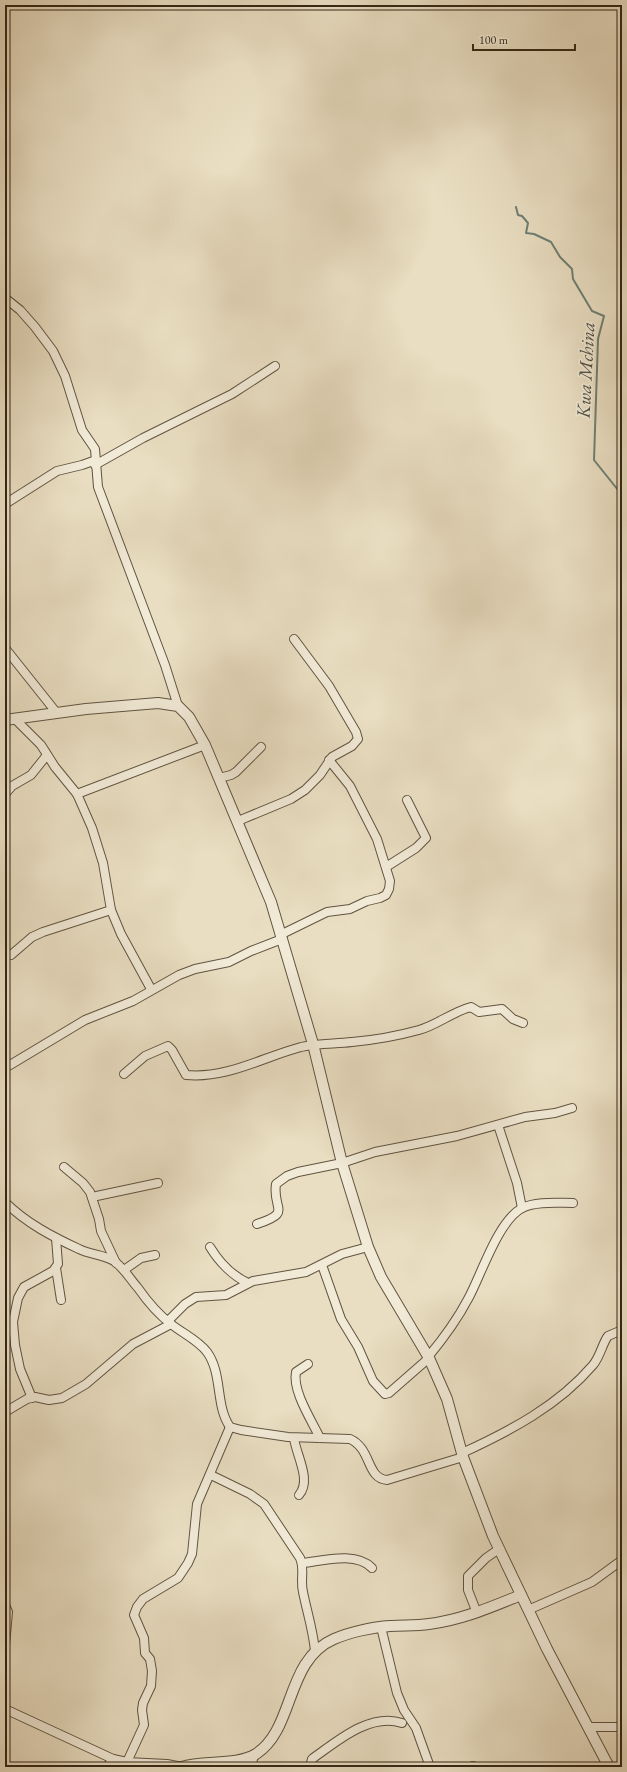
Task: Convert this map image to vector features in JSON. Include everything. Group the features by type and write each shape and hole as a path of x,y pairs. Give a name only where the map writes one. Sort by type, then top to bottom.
{"street":[{"path":"5,298 20,310 52,351 65,376 82,430 93,443 97,454 95,462 98,487 165,665 178,706 189,717 205,745 271,902 313,1044 342,1164 368,1247 382,1278 428,1358 447,1399 463,1455 478,1499 499,1549 528,1610 609,1767"},
{"path":"5,504 57,471 95,462 232,394 275,366"},
{"path":"238,821 291,799 305,790 320,775 329,760 356,742 358,735 329,686 294,639"},
{"path":"5,648 56,712"},
{"path":"10,720 56,712 158,703 178,706"},
{"path":"10,720 30,732 77,794 92,828 103,863 111,910 121,934 151,989"},
{"path":"77,794 205,745"},
{"path":"219,778 236,772 261,747"},
{"path":"5,794 12,786 31,775 47,755"},
{"path":"5,1068 85,1020 133,1001 151,989 184,973 229,962 281,937 327,912 350,909 367,901 384,896 387,893 390,884 377,839 362,806 350,786 329,760"},
{"path":"386,867 416,848 426,838 406,800"},
{"path":"11,955 32,937 43,932 111,910"},
{"path":"124,1074 145,1056 168,1046 172,1050 186,1075 201,1076 248,1066 290,1050 313,1044 365,1041 419,1030 434,1025 462,1009 471,1007 480,1012 502,1010 513,1019 523,1023"},
{"path":"257,1224 271,1219 279,1212 275,1187 278,1181 298,1172 342,1164 375,1152 457,1136 534,1114 555,1113 572,1108"},
{"path":"498,1125 517,1183 522,1208"},
{"path":"64,1167 83,1183 92,1197 101,1231 117,1264"},
{"path":"92,1197 158,1183"},
{"path":"5,1202 28,1222 56,1238 80,1250 104,1256 117,1264 124,1270 151,1305 169,1323 200,1345 212,1359 215,1366 225,1416 230,1427 211,1475 197,1504 192,1554 183,1572 173,1582 151,1593 143,1600 137,1607 134,1615 144,1638 145,1653 150,1659 152,1671 151,1686 143,1703 142,1710 144,1725 127,1762"},
{"path":"322,1265 338,1313 358,1347 373,1381 382,1393 385,1394 389,1393 428,1358 456,1321 469,1298 484,1262 511,1218 522,1208 538,1204 573,1203"},
{"path":"32,1398 20,1369 15,1344 13,1322 18,1298 24,1287 53,1272 56,1268 59,1260 56,1238"},
{"path":"210,1247 231,1272 248,1283"},
{"path":"5,1412 27,1399 62,1398 86,1384 133,1344 169,1323 185,1304 196,1297 226,1296 248,1283 298,1274 322,1265 342,1254 368,1247"},
{"path":"124,1270 142,1258 155,1255"},
{"path":"56,1268 61,1300"},
{"path":"230,1427 294,1438 341,1438 356,1442 363,1448 376,1475 380,1479 387,1480 463,1455 516,1427 538,1413 593,1365 602,1351 608,1336 622,1330"},
{"path":"308,1364 296,1372 296,1382 298,1392 320,1438"},
{"path":"294,1438 295,1447 305,1479 303,1491 299,1495"},
{"path":"211,1475 250,1494 264,1504 303,1563 303,1592 313,1630 315,1651"},
{"path":"477,1613 468,1590 468,1576 486,1558 499,1549"},
{"path":"303,1563 336,1558 368,1564 372,1568"},
{"path":"528,1610 592,1582 622,1560"},
{"path":"5,1709 113,1759 127,1762 167,1764 182,1767 243,1758 254,1754 263,1748 285,1712 300,1671 315,1651 333,1639 381,1627 429,1624 462,1618 521,1595"},
{"path":"5,1605 8,1612 5,1645"},
{"path":"381,1627 397,1693 404,1710 416,1728 430,1767"},
{"path":"310,1767 312,1759 343,1737 365,1725 395,1720 402,1723"},
{"path":"588,1727 622,1728"},
{"path":"251,1767 254,1754"},
{"path":"106,1767 113,1759"}],"waterway":[{"name":"Kwa Mchina","path":"516,207 518,215 522,216 528,223 526,233 534,234 551,242 560,257 572,269 573,279 592,311 604,316 598,339 594,460 622,495"}]}
